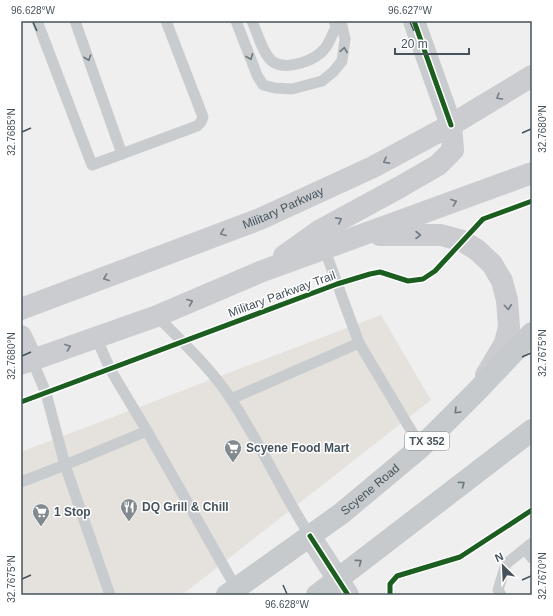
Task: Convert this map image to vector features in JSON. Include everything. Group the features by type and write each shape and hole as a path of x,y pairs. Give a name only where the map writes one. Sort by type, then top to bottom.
{"main road":[{"name":"Military Parkway","path":"21,309 260,219 373,167 451,126 532,76"},
{"path":"21,336 26,362 157,316 260,272 321,240 438,165 453,150 451,126"},
{"path":"364,235 532,173"},
{"path":"321,240 364,235 441,235 463,241 477,250 492,264 502,282 507,300 509,327 505,342 476,392"},
{"name":"Scyene Road","path":"231,592 342,513 421,447 532,333"},
{"path":"317,595 342,587 532,430"},
{"path":"310,536 342,587"}],"street":[{"path":"414,21 451,126"}],"lane":[{"path":"37,21 92,165 197,126 201,122 203,117 166,21"},
{"path":"75,21 122,154"},
{"path":"236,21 257,75 264,85 274,88 292,89 322,81 333,72 342,61 345,40 341,21"},
{"path":"252,21 265,52 273,62 285,66 299,64 314,57 326,48 336,27 334,21"},
{"path":"321,240 359,343 421,447"},
{"path":"157,316 212,372 231,399 310,536"},
{"path":"96,337 110,369 147,431 231,592"},
{"path":"231,399 359,343"},
{"path":"26,362 46,393 65,465 110,595"},
{"path":"21,482 147,431"},
{"path":"501,595 498,590 506,564 529,546 532,558"}],"shaded area":[{"path":"381,315 431,400 182,595 21,595 21,452"}],"cycle path":[{"path":"414,21 451,125"},
{"name":"Military Parkway Trail","path":"21,402 337,284 380,272 408,281 423,279 435,271 483,219 532,201"},
{"path":"390,595 390,584 397,576 460,557 532,510"},
{"path":"310,536 348,595"}],"place":[{"name":"Scyene Food Mart","path":"233,463"},
{"name":"DQ Grill & Chill","path":"129,522"},
{"name":"1 Stop","path":"41,527"}]}
